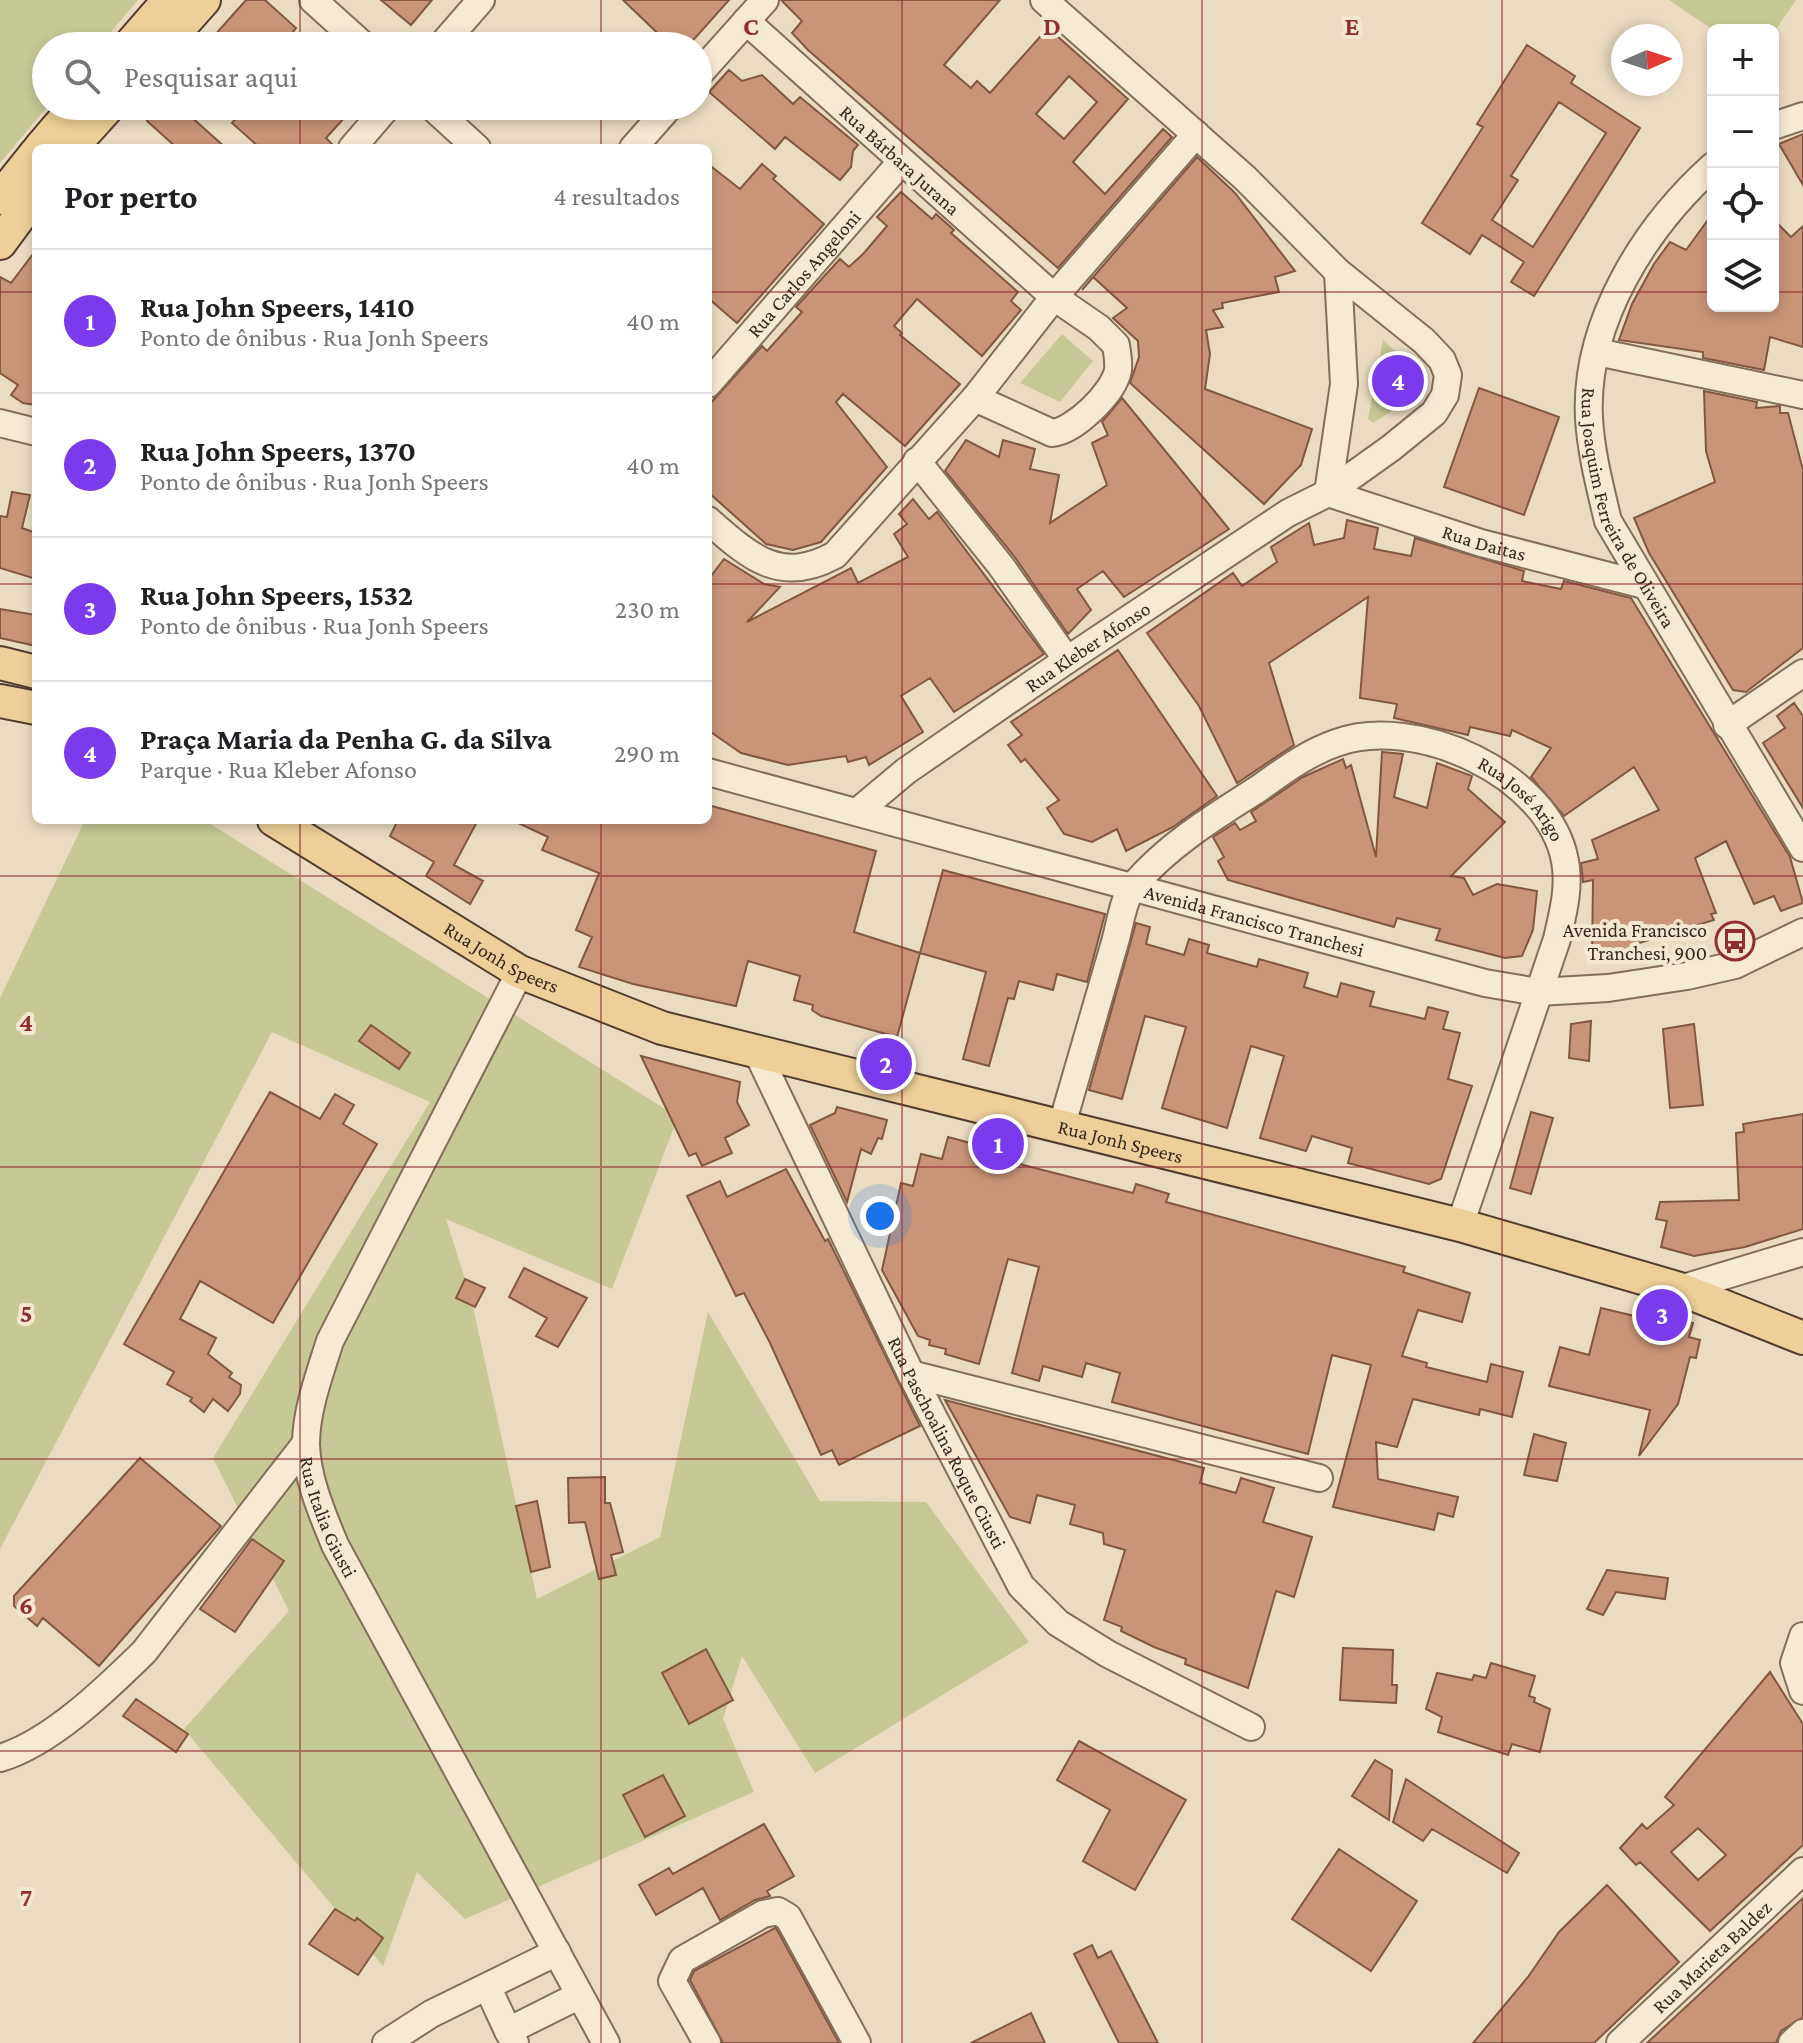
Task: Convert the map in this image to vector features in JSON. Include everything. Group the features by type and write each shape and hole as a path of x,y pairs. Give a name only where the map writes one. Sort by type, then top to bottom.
{"main road":[{"path":"141,32 169,0"},
{"path":"175,32 204,0"},
{"path":"43,144 64,120"},
{"path":"75,144 96,120"},
{"path":"0,198 32,158"},
{"path":"0,243 32,199"},
{"path":"0,663 32,671"},
{"path":"0,701 32,707"},
{"name":"Rua Jonh Speers","path":"280,824 520,972 662,1028 1460,1225 1680,1289 1802,1330"}],"street":[{"path":"313,0 348,32"},
{"path":"453,32 481,0"},
{"path":"712,59 765,0"},
{"name":"Rua Kleber Afonso","path":"857,812 906,771 1067,660 1288,513 1328,493 1434,413 1445,395 1448,375 1442,360 1424,341 1338,272 1196,134 1044,0"},
{"name":"Rua Bárbara Jurana","path":"746,21 1054,297 1099,328 1116,345 1118,373 1111,386 1065,432 1052,433 975,398"},
{"path":"1779,124 1803,116"},
{"path":"355,144 376,120"},
{"path":"446,120 473,144"},
{"path":"637,144 658,120"},
{"path":"712,523 773,568 815,566 835,555 975,398 1054,297 1196,134"},
{"name":"Rua Carlos Angeloni","path":"712,379 901,162"},
{"name":"Rua Joaquim Ferreira de Oliveira","path":"1711,168 1667,213 1617,293 1591,377 1589,416 1594,462 1608,521 1803,848"},
{"path":"1328,493 1344,384 1338,272"},
{"path":"1597,352 1803,395"},
{"path":"0,423 32,431"},
{"path":"917,461 1001,566 1067,660"},
{"name":"Rua Daitas","path":"1328,493 1481,543 1644,585"},
{"path":"1727,725 1803,673"},
{"name":"Rua José Arigo","path":"1131,887 1181,839 1306,757 1337,742 1369,736 1400,736 1437,745 1495,768 1523,792 1553,827 1565,860 1566,897 1557,939 1460,1225"},
{"name":"Avenida Francisco Tranchesi","path":"712,773 1485,983 1538,992 1608,988 1687,976 1735,965 1803,932"},
{"path":"1061,1128 1131,887"},
{"name":"Rua Italia Giusti","path":"520,972 330,1341 315,1387 306,1443 315,1493 335,1545 606,2043"},
{"name":"Rua Paschoalina Roque Ciusti","path":"758,1054 911,1374 1021,1586 1058,1623 1108,1654 1251,1727"},
{"path":"1680,1289 1803,1252"},
{"path":"911,1374 1319,1478"},
{"path":"0,1758 20,1752 48,1733 116,1680 144,1652 306,1443"},
{"path":"1803,1636 1794,1663 1803,1691"},
{"name":"Rua Marieta Baldez","path":"1620,2043 1803,1871"},
{"path":"707,2043 672,1981 675,1970 682,1960 736,1929 763,1914 778,1911 788,1917 857,2043"},
{"path":"386,2043 431,2014 557,1952"},
{"path":"488,1988 512,2037 578,1996"},
{"path":"1792,2043 1803,2033"}],"green space":[{"path":"0,0 138,0 111,32 32,32 32,120 36,120 0,163"},
{"path":"1669,0 1796,0 1779,25 1707,26"},
{"path":"1062,334 1093,361 1060,402 1020,383"},
{"path":"1383,340 1417,371 1419,382 1409,400 1373,423 1368,419"},
{"path":"83,824 210,824 678,1117 612,1289 446,1219 471,1298 537,1599 660,1537 708,1312 820,1501 926,1502 1029,1642 815,1773 742,1656 723,1719 754,1792 465,1919 417,1872 383,1966 184,1729 289,1611 213,1458 430,1102 272,1032 0,1549 0,998"}],"building":[{"path":"246,0 265,0 296,28 293,32 217,32"},
{"path":"381,0 432,0 411,25"},
{"path":"623,0 729,0 700,32 656,32"},
{"path":"781,0 1000,0 944,65 971,88 977,81 990,93 1048,28 1128,99 1073,162 1105,194 1163,129 1172,137 1058,268 808,50 792,33 802,21","holes":["1069,76 1097,102 1064,139 1036,114"]},
{"path":"1527,45 1575,76 1571,83 1640,128 1534,296 1511,282 1524,262 1482,235 1470,254 1422,223 1483,127 1477,124","holes":["1559,102 1606,133 1533,247 1492,220 1518,180 1511,176"]},
{"path":"729,70 742,81 762,75 793,104 800,97 858,145 853,151 851,167 840,180 785,137 775,149 712,95 712,89"},
{"path":"195,120 222,144 173,144 147,121"},
{"path":"234,120 342,120 326,138 332,144 256,144 232,123"},
{"path":"1803,134 1803,185 1779,144"},
{"path":"1197,157 1235,193 1295,271 1275,277 1279,292 1222,303 1223,308 1213,310 1223,327 1206,330 1210,354 1205,389 1312,429 1301,465 1264,504 1130,383 1139,357 1138,341 1113,318 1127,308 1093,277"},
{"path":"762,164 776,176 773,179 824,224 737,323 712,301 712,167 740,189"},
{"path":"901,192 932,219 936,214 954,230 951,233 1018,292 1011,301 1021,310 982,356 917,299 894,326 902,333 900,335 960,384 905,446 843,394 836,402 887,467 821,542 793,550 766,544 712,496 712,402 762,346 767,351 802,312 796,307 840,259 849,267 864,253 887,226 877,217"},
{"path":"1707,221 1707,312 1779,312 1779,225 1791,237 1803,226 1803,347 1770,337 1764,370 1703,358 1703,352 1619,340 1632,304 1670,242 1686,250"},
{"path":"32,255 32,404 23,403 11,395 18,385 0,373 0,277 11,283"},
{"path":"1479,388 1559,417 1524,515 1444,487"},
{"path":"1704,391 1757,402 1756,408 1780,406 1780,413 1788,413 1803,470 1803,648 1746,692 1733,690 1649,553 1634,518 1715,482 1706,451"},
{"path":"1122,398 1229,529 1124,597 1103,571 1077,589 1091,610 1068,634 1014,556 945,471 966,440 999,457 1003,440 1035,449 1030,469 1059,475 1050,523 1107,485 1092,443 1108,435 1102,422"},
{"path":"12,492 30,495 22,528 32,532 32,578 0,568 0,516 7,517"},
{"path":"913,499 929,519 937,512 1044,654 954,712 930,678 901,696 923,732 869,765 866,757 848,762 846,756 788,765 741,753 712,733 712,575 724,559 764,584 780,587 747,622 851,568 858,583 908,557 894,534 907,524 899,514"},
{"path":"1347,520 1378,528 1374,549 1411,556 1415,538 1524,571 1522,581 1561,589 1564,581 1631,598 1790,857 1803,903 1781,911 1774,896 1754,904 1726,841 1695,858 1716,913 1711,914 1714,920 1636,944 1636,957 1592,958 1593,880 1583,882 1581,863 1598,859 1592,840 1659,810 1634,767 1564,816 1531,777 1551,748 1512,730 1510,736 1470,727 1468,735 1394,718 1397,704 1360,698 1368,597 1269,663 1294,745 1237,783 1199,706 1147,633 1233,573 1242,586 1277,562 1271,547 1309,523 1314,545 1344,538"},
{"path":"0,609 32,614 32,645 0,638"},
{"path":"1118,650 1217,796 1173,827 1126,851 1117,829 1092,842 1064,834 1047,808 1059,800 1025,759 1021,762 1008,745 1022,735 1011,722"},
{"path":"1794,703 1803,716 1803,808 1763,743 1785,728 1777,716"},
{"path":"1382,752 1403,754 1394,797 1427,808 1437,763 1472,776 1468,789 1505,822 1451,876 1464,878 1473,895 1497,884 1537,891 1533,930 1522,956 1505,958 1436,940 1440,929 1397,918 1394,927 1228,880 1218,861 1224,857 1213,837 1235,823 1240,830 1256,821 1251,812 1303,777 1343,759 1346,768 1351,765 1376,857"},
{"path":"712,806 876,851 854,932 920,953 897,1037 821,1016 812,1010 813,1005 794,1000 800,976 748,961 736,1006 633,984 579,967 592,937 576,930 599,873 542,850 548,837 520,824 712,824"},
{"path":"396,824 476,824 454,865 483,881 470,904 426,876 434,862 390,836"},
{"path":"943,870 1105,914 1087,982 1057,974 1053,990 1019,981 1014,999 1008,998 989,1066 963,1059 986,972 920,953"},
{"path":"1136,923 1150,927 1146,944 1184,955 1189,939 1209,945 1207,953 1257,967 1259,959 1308,973 1304,987 1337,997 1341,983 1374,992 1370,1006 1425,1019 1428,1007 1448,1012 1443,1029 1460,1033 1448,1079 1472,1086 1441,1179 1429,1184 1348,1163 1352,1148 1312,1136 1306,1151 1260,1138 1284,1056 1251,1046 1227,1128 1162,1108 1186,1027 1145,1016 1122,1099 1089,1090"},
{"path":"1591,1021 1589,1061 1569,1058 1571,1024"},
{"path":"1694,1024 1703,1105 1670,1108 1663,1029"},
{"path":"371,1025 410,1053 399,1069 359,1041"},
{"path":"641,1056 740,1082 737,1102 749,1125 725,1138 732,1153 702,1166 696,1153 689,1156"},
{"path":"270,1092 320,1119 335,1094 354,1105 343,1124 377,1144 273,1323 200,1281 180,1319 216,1338 208,1354 232,1373 229,1377 241,1385 240,1394 228,1411 213,1399 204,1412 190,1401 192,1398 167,1384 174,1372 124,1344"},
{"path":"837,1107 887,1120 882,1139 878,1138 871,1154 861,1149 847,1202 810,1125 835,1113"},
{"path":"1531,1112 1553,1118 1531,1194 1510,1188"},
{"path":"1803,1114 1803,1229 1745,1247 1694,1256 1661,1247 1667,1221 1656,1219 1660,1202 1739,1200 1736,1133 1744,1132 1743,1124"},
{"path":"948,1137 1000,1151 998,1158 1133,1193 1136,1184 1169,1194 1166,1202 1405,1267 1403,1272 1470,1293 1462,1322 1418,1310 1402,1356 1427,1363 1426,1367 1487,1382 1491,1364 1523,1372 1512,1417 1480,1409 1479,1415 1413,1399 1397,1447 1376,1442 1378,1479 1458,1497 1453,1517 1438,1513 1434,1530 1333,1507 1371,1365 1332,1355 1308,1454 1112,1402 1120,1373 1086,1363 1082,1377 1043,1366 1039,1381 1012,1373 1039,1267 1008,1259 979,1364 945,1354 946,1349 929,1345 930,1340 918,1336 882,1270 901,1183 913,1186 921,1154 942,1159"},
{"path":"786,1169 825,1241 828,1239 920,1426 839,1465 832,1450 821,1455 770,1343 744,1293 736,1296 687,1196 720,1181 727,1197"},
{"path":"524,1268 587,1298 558,1347 536,1336 547,1318 509,1297"},
{"path":"465,1279 485,1288 475,1307 456,1298"},
{"path":"1601,1308 1643,1318 1644,1311 1693,1323 1689,1337 1700,1340 1696,1358 1690,1357 1678,1404 1639,1456 1650,1410 1549,1386 1560,1347 1589,1355"},
{"path":"945,1400 1204,1468 1200,1483 1236,1493 1241,1478 1274,1488 1263,1522 1312,1537 1294,1597 1276,1591 1248,1688 1185,1664 1186,1659 1154,1647 1104,1620 1125,1550 1104,1544 1103,1533 1070,1524 1075,1505 1037,1495 1030,1523 1010,1517"},
{"path":"1534,1434 1566,1443 1557,1481 1524,1475"},
{"path":"140,1458 221,1526 99,1666 43,1618 37,1626 14,1606 14,1596"},
{"path":"605,1477 605,1503 610,1503 623,1552 611,1555 616,1575 599,1579 585,1522 569,1523 568,1478"},
{"path":"537,1501 550,1567 531,1572 516,1506"},
{"path":"252,1539 284,1561 235,1632 200,1609"},
{"path":"1607,1570 1668,1578 1665,1599 1616,1592 1603,1615 1587,1609"},
{"path":"1343,1648 1393,1650 1392,1685 1397,1685 1396,1703 1340,1700"},
{"path":"706,1649 733,1700 689,1724 662,1673"},
{"path":"1491,1663 1535,1676 1529,1696 1535,1698 1534,1702 1550,1709 1540,1752 1512,1744 1508,1755 1438,1732 1442,1717 1426,1709 1437,1673 1472,1680 1474,1675 1486,1678"},
{"path":"1770,1672 1803,1724 1803,1845 1710,1931 1640,1862 1636,1865 1620,1848 1642,1824 1647,1829 1674,1805 1665,1797","holes":["1698,1828 1726,1855 1698,1880 1671,1852"]},
{"path":"136,1699 188,1734 176,1752 123,1716"},
{"path":"1079,1741 1186,1800 1135,1890 1083,1861 1110,1810 1057,1780"},
{"path":"1375,1760 1392,1770 1389,1820 1352,1796"},
{"path":"663,1775 685,1816 645,1837 623,1795"},
{"path":"1406,1779 1519,1853 1507,1873 1432,1829 1423,1841 1393,1822"},
{"path":"764,1824 794,1876 767,1891 770,1896 755,1900 720,1920 703,1888 656,1915 639,1885 669,1868 673,1874"},
{"path":"1339,1849 1417,1901 1371,1971 1292,1919"},
{"path":"1607,1885 1679,1962 1594,2043 1473,2043 1528,1977 1559,1932"},
{"path":"1803,1898 1803,2017 1781,2031 1776,2043 1647,2043"},
{"path":"335,1909 355,1921 357,1918 383,1938 358,1975 309,1944"},
{"path":"776,1928 839,2043 723,2043 690,1980 694,1971"},
{"path":"1092,1945 1098,1958 1111,1951 1158,2043 1119,2043 1074,1954"},
{"path":"1031,2013 1045,2043 971,2043"}],"place":[{"name":"Praça Maria da Penha G. da Silva","path":"1398,381"},
{"name":"Avenida Francisco Tranchesi, 900","path":"1735,941"},
{"name":"Rua John Speers, 1370","path":"886,1064"},
{"name":"Rua John Speers, 1410","path":"998,1144"},
{"name":"Rua John Speers, 1532","path":"1662,1315"}]}
